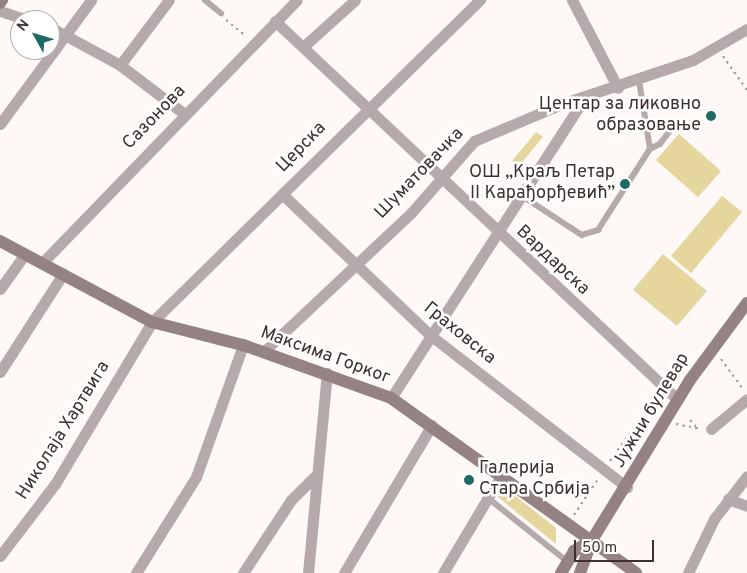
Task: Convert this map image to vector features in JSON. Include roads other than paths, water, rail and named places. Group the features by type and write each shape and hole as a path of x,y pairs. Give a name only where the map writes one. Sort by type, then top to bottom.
{"main road":[{"name":"Максима Горког","path":"0,242 152,322 243,345 327,373 391,398 502,474 636,573"},
{"name":"Јужни булевар","path":"564,567 592,540 627,487 678,400 747,303"},
{"name":"Јужни булевар","path":"580,573 592,540"}],"street":[{"path":"0,124 91,0"},
{"path":"120,65 169,0"},
{"name":"Сазонова","path":"42,263 183,113 298,0"},
{"path":"303,47 355,0"},
{"path":"572,0 618,88"},
{"name":"Церска","path":"152,322 474,2"},
{"name":"Вардарска","path":"275,21 368,106 439,179 496,233 678,400"},
{"name":"Шуматовачка","path":"263,352 354,264 411,213 439,179 483,136 584,98 639,81 717,48 747,29"},
{"path":"60,31 67,33 120,65 183,113"},
{"path":"391,398 584,98"},
{"name":"Граховска","path":"282,194 430,335 627,487"},
{"path":"0,289 25,254"},
{"path":"0,372 63,274"},
{"name":"Николаја Хартвига","path":"0,556 60,476 152,322"},
{"path":"136,573 196,477 243,345"},
{"path":"308,573 314,477 327,373"},
{"path":"707,429 745,395"},
{"path":"344,573 432,425"},
{"path":"443,573 502,474"},
{"path":"688,573 728,499 747,476"},
{"path":"243,573 290,500 314,477"},
{"path":"728,499 747,506"}],"lane":[{"path":"205,0 221,13"},
{"path":"639,81 650,149"},
{"path":"521,195 588,235 603,225 650,149 660,144 675,124"},
{"path":"487,497 564,567"}],"place":[{"name":"Центар за ликовно образовање","path":"711,116"},
{"name":"ОШ „Краљ Петар II Карађорђевић”","path":"625,184"},
{"name":"Галерија Стара Србија","path":"469,480"}]}
